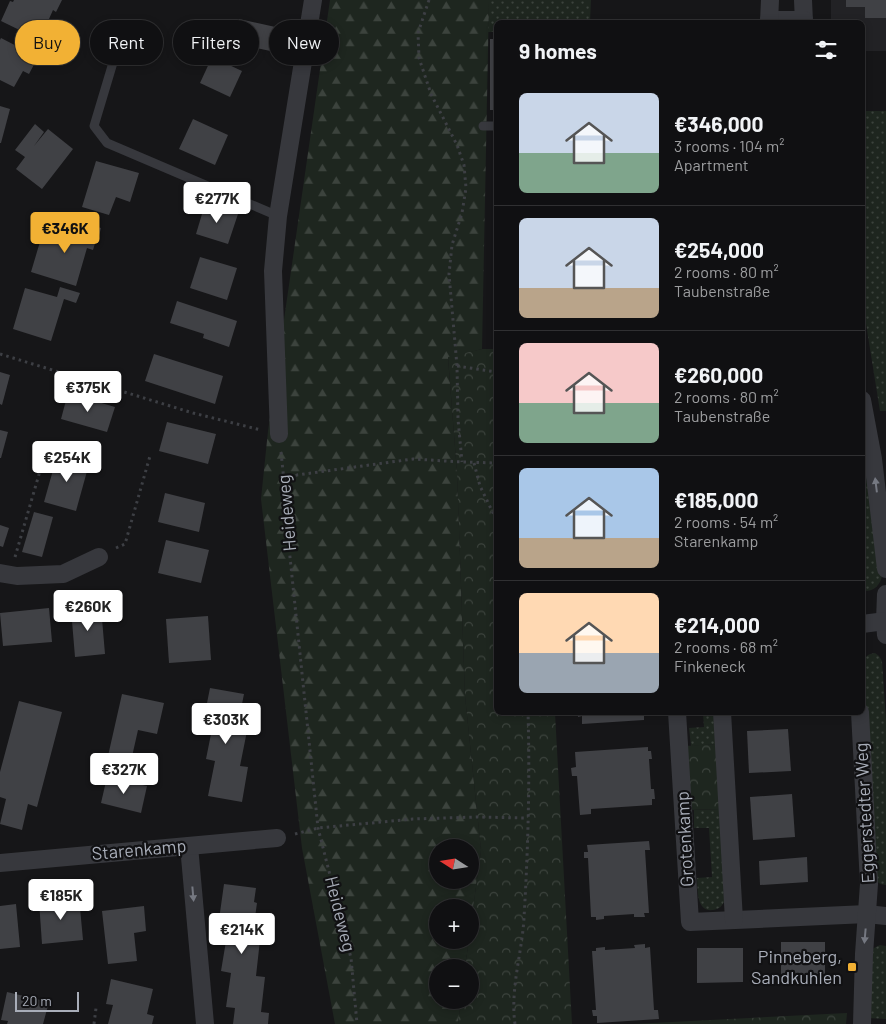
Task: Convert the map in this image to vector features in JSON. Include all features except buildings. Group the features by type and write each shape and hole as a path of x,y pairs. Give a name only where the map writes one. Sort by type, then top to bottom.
{"street":[{"path":"279,434 273,270 278,216 312,0"},
{"path":"769,20 770,0"},
{"path":"804,0 804,20"},
{"path":"865,416 873,459 886,568"},
{"path":"5,574 17,576 63,574 99,557"},
{"path":"865,624 886,626 886,594"},
{"name":"Grotenkamp","path":"677,715 690,922 867,914"},
{"path":"722,715 734,920"},
{"name":"Eggerstedter Weg","path":"860,715 869,884 862,1024"},
{"name":"Starenkamp","path":"0,863 277,838"},
{"path":"189,846 205,1024"},
{"path":"867,914 886,916"}],"lane":[{"path":"111,65 94,126 107,143 278,216"},
{"path":"483,126 494,126"}],"path":[{"path":"429,0 418,33 419,58 432,94 464,165 466,188 462,213 452,245 449,274 457,366 458,419 462,462"},
{"path":"0,354 193,413 279,434"},
{"path":"457,366 494,372"},
{"name":"Heideweg","path":"279,434 318,828 351,958 357,1024"},
{"path":"5,574 49,440"},
{"path":"99,557 125,544 150,456"},
{"path":"284,481 297,475 413,459 494,463"},
{"path":"474,463 480,486 494,515"},
{"path":"515,1024 516,969 524,921 529,768 528,715"},
{"path":"318,828 413,818 527,818"},
{"path":"94,1024 96,1008"}],"shaded area":[{"path":"831,0 886,0 886,51 865,51 865,20 831,20"}],"green space":[{"path":"330,0 489,0 482,349 448,358 457,473 465,696 481,850 479,865 479,839 429,839 429,889 476,889 474,899 429,899 429,949 468,949 466,959 429,959 429,1009 460,1009 458,1024 335,1024 302,848 261,499 268,431 321,65 339,65 339,20 327,20"},
{"path":"489,0 591,0 590,20 494,20 494,32 488,32"},
{"path":"865,111 886,111 886,411 880,411 865,317"},
{"path":"482,349 494,349 494,715 555,715 572,1024 458,1024 460,1009 479,1009 479,959 466,959 468,949 479,949 479,899 474,899 476,889 479,889 481,850 465,696 457,473 448,357"},
{"path":"869,465 882,576 880,583 875,588 865,591 865,466"},
{"path":"875,653 882,661 886,721 886,885 879,883 874,877 865,702 865,659 870,654"},
{"path":"703,715 715,715 717,744 691,746 689,728 704,727"},
{"path":"717,744 721,809 688,810 685,746"},
{"path":"721,809 725,900 719,908 707,910 703,908 699,899 697,878 712,877 709,828 694,828 694,810"},
{"path":"880,945 886,946 886,1019 867,1018 869,953"},
{"path":"847,1013 846,1024 633,1024"}],"place":[{"name":"Pinneberg, Sandkuhlen","path":"852,967"}]}
